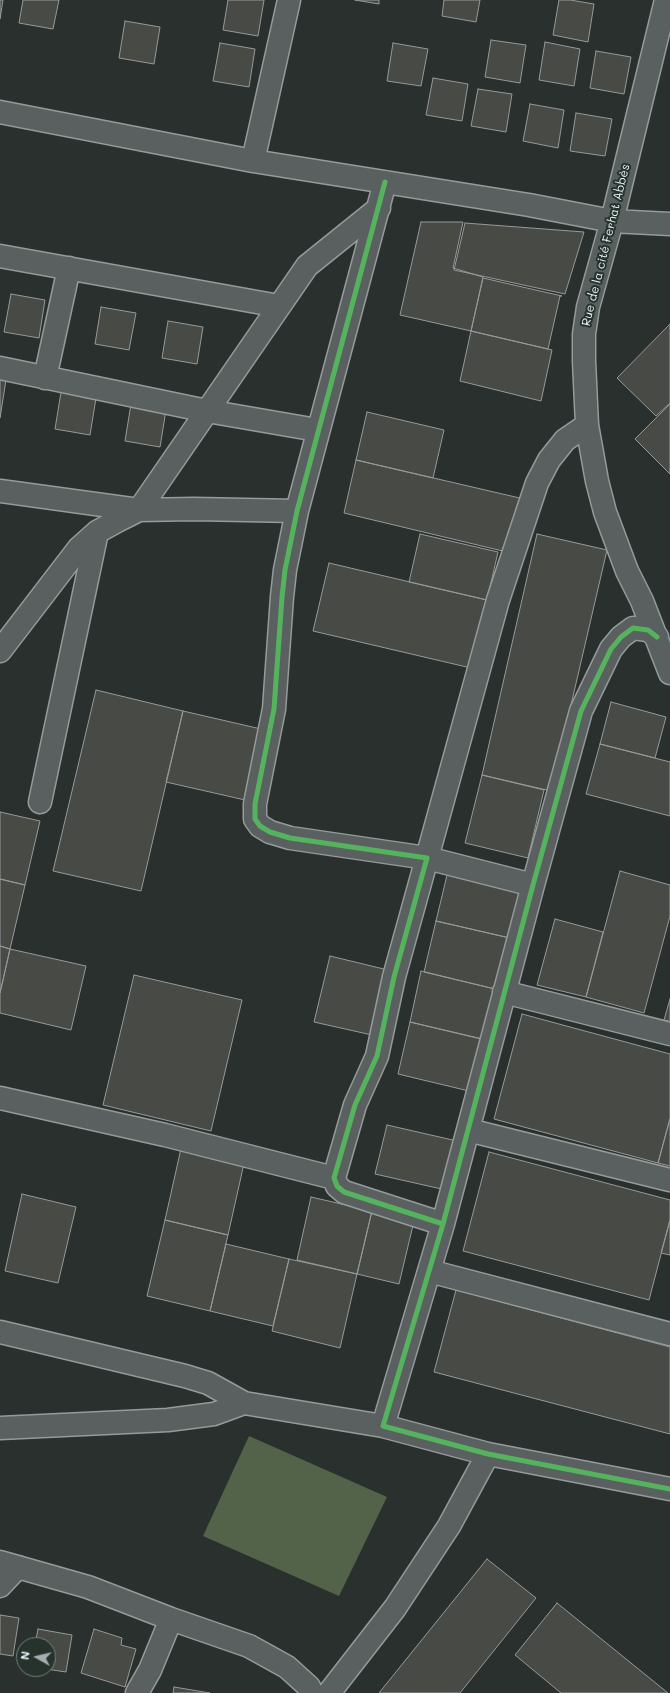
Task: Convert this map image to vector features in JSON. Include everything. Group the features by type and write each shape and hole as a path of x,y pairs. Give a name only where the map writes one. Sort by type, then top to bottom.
{"street":[{"path":"253,161 290,0"},
{"name":"Rue de la cité Ferhat Abbès","path":"666,0 612,221 588,307 584,334 584,361 587,425 597,480 606,512 627,571 642,600 670,672"},
{"path":"0,112 253,161 529,205 612,221 670,224"},
{"path":"385,182 317,430 297,511 285,570 274,709 255,804 255,819 260,826 270,832 290,838 427,858 533,885"},
{"path":"0,651 79,548 97,532 139,510 307,266 379,208"},
{"path":"0,256 279,306"},
{"path":"45,378 69,268"},
{"path":"0,368 207,412 317,430"},
{"path":"443,1224 344,1192 337,1186 334,1178 355,1105 377,1056 394,977 498,600 537,483 549,460 565,440 587,425"},
{"path":"0,491 139,510 194,509 297,511"},
{"path":"40,802 97,532"},
{"path":"383,1426 443,1224 504,992 581,711 612,649 621,637 632,628 648,630 657,637"},
{"path":"504,992 670,1034"},
{"path":"0,1098 165,1135 334,1178"},
{"path":"468,1130 670,1180"},
{"path":"429,1271 670,1334"},
{"path":"0,1332 185,1376 208,1383 244,1403 383,1426 488,1454 670,1489"},
{"path":"0,1428 168,1420 214,1414 244,1403"},
{"path":"329,1693 399,1601 449,1526 488,1454"},
{"path":"0,1586 9,1564 88,1587 171,1619 249,1646 287,1667 309,1687 312,1693"},
{"path":"137,1693 150,1670 171,1619"}],"green space":[{"path":"249,1436 387,1497 339,1596 203,1536"}],"building":[{"path":"0,0 3,0 0,19"},
{"path":"23,0 59,0 53,29 19,23"},
{"path":"228,0 264,0 258,36 223,30"},
{"path":"355,0 379,0 379,4"},
{"path":"444,0 480,0 476,22 442,16"},
{"path":"559,0 570,0 594,4 588,42 553,35"},
{"path":"125,21 160,27 154,64 119,58"},
{"path":"491,40 526,45 520,83 485,77"},
{"path":"545,42 580,49 574,86 539,80"},
{"path":"220,43 255,49 249,87 213,81"},
{"path":"393,43 428,49 421,86 387,81"},
{"path":"596,51 631,57 624,94 590,88"},
{"path":"433,78 468,84 462,121 426,115"},
{"path":"478,89 512,94 506,132 471,126"},
{"path":"530,104 564,110 558,148 523,141"},
{"path":"576,113 612,119 605,156 570,151"},
{"path":"421,222 463,222 453,268 483,277 471,331 400,315"},
{"path":"465,223 584,232 565,294 454,270"},
{"path":"483,278 562,296 560,296 548,349 471,331"},
{"path":"11,294 45,300 39,338 4,332"},
{"path":"101,307 136,313 129,350 95,344"},
{"path":"168,321 203,327 197,364 162,358"},
{"path":"670,324 670,403 656,416 617,378"},
{"path":"471,331 552,350 541,401 460,381"},
{"path":"0,379 6,380 0,418"},
{"path":"61,392 96,398 90,435 55,429"},
{"path":"131,404 166,410 160,447 125,441"},
{"path":"670,404 670,474 635,439"},
{"path":"367,412 444,430 433,478 356,460"},
{"path":"356,460 524,499 511,553 344,513"},
{"path":"420,534 498,552 487,600 409,582"},
{"path":"537,534 607,550 551,791 482,775"},
{"path":"329,563 487,600 471,668 313,631"},
{"path":"96,690 183,711 141,891 53,871"},
{"path":"611,702 666,717 655,758 600,744"},
{"path":"183,711 261,729 245,800 166,782"},
{"path":"600,744 670,762 670,816 586,794"},
{"path":"482,775 544,790 528,858 465,843"},
{"path":"0,812 40,821 25,885 0,879"},
{"path":"448,871 526,890 514,939 436,921"},
{"path":"620,871 670,885 670,916 644,1013 586,997"},
{"path":"0,879 25,885 10,949 0,946"},
{"path":"555,919 603,932 586,997 537,985"},
{"path":"436,921 510,938 499,990 424,972"},
{"path":"0,946 10,949 0,993"},
{"path":"10,949 86,966 71,1030 0,1013 0,993"},
{"path":"330,956 388,970 372,1035 314,1022"},
{"path":"421,971 499,990 487,1040 410,1022"},
{"path":"134,975 242,1000 211,1131 103,1105"},
{"path":"670,999 670,1022 664,1020"},
{"path":"522,1014 670,1054 670,1118 658,1163 494,1119"},
{"path":"410,1022 481,1039 469,1091 398,1074"},
{"path":"670,1119 670,1166 658,1163"},
{"path":"387,1125 457,1141 446,1190 375,1174"},
{"path":"182,1144 245,1159 228,1235 165,1220"},
{"path":"489,1152 670,1200 670,1220 649,1300 463,1251"},
{"path":"22,1194 76,1207 58,1283 5,1271"},
{"path":"311,1197 372,1211 357,1274 297,1260"},
{"path":"372,1211 414,1221 399,1284 357,1274"},
{"path":"165,1220 228,1235 210,1311 147,1296"},
{"path":"670,1220 670,1255 661,1253"},
{"path":"226,1244 289,1259 273,1326 210,1311"},
{"path":"289,1259 357,1274 340,1348 272,1331"},
{"path":"456,1290 670,1347 670,1434 434,1372"},
{"path":"487,1559 536,1598 460,1693 379,1693"},
{"path":"557,1603 668,1693 561,1693 515,1655"},
{"path":"0,1615 19,1618 13,1656 0,1654"},
{"path":"38,1629 72,1635 66,1672 56,1670 56,1637 36,1637"},
{"path":"94,1629 122,1638 121,1645 136,1649 125,1687 81,1673"},
{"path":"174,1687 210,1693 173,1693"}],"cycle path":[{"path":"385,182 297,511 285,570 274,709 255,804 255,819 260,826 270,832 290,838 427,858 394,977 377,1056 355,1105 334,1178 337,1186 344,1192 443,1224"},
{"path":"657,637 648,630 633,628 621,637 611,649 581,711 443,1224 383,1426 488,1454 670,1489"}]}
